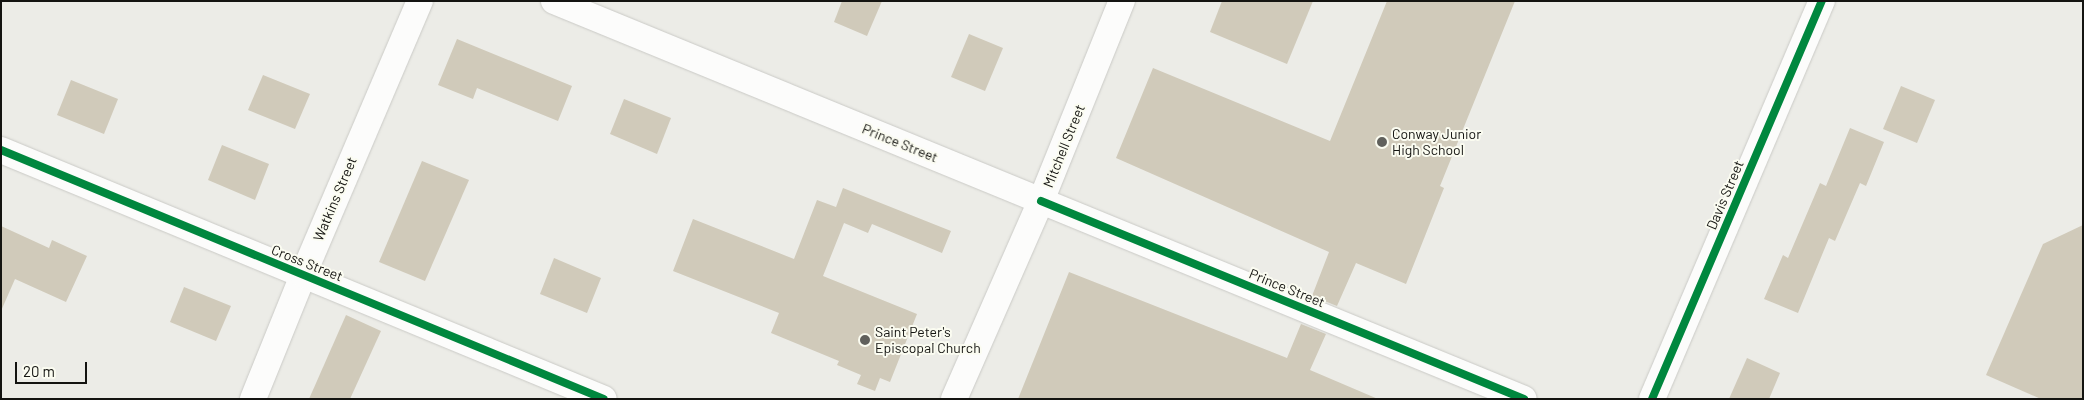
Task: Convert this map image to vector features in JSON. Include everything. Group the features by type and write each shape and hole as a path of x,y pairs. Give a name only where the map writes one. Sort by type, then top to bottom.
{"street":[{"name":"Watkins Street","path":"253,399 303,275 420,1"},
{"name":"Prince Street","path":"554,1 1524,399"},
{"name":"Mitchell Street","path":"954,399 1041,201 1122,1"},
{"name":"Davis Street","path":"1652,399 1822,1"},
{"name":"Cross Street","path":"1,150 604,399"}],"building":[{"path":"842,1 882,1 867,36 834,22"},
{"path":"1222,1 1313,1 1287,64 1210,32"},
{"path":"1387,1 1515,1 1440,186 1444,188 1406,284 1356,263 1337,306 1312,296 1329,252 1116,158 1153,68 1330,141"},
{"path":"969,34 1003,48 985,91 951,77"},
{"path":"457,39 572,86 558,121 477,88 473,99 438,85"},
{"path":"263,75 310,94 295,129 248,110"},
{"path":"71,80 118,99 104,134 57,115"},
{"path":"1901,86 1935,100 1917,143 1883,129"},
{"path":"624,99 671,118 657,154 610,134"},
{"path":"1850,128 1884,142 1866,186 1860,183 1835,241 1829,238 1798,313 1764,299 1783,255 1788,258 1820,183 1826,186"},
{"path":"222,145 269,164 255,200 208,180"},
{"path":"422,161 469,180 425,281 379,262"},
{"path":"843,188 951,231 942,253 872,224 868,233 844,223 823,276 917,314 890,382 880,378 875,391 857,384 861,375 837,365 839,361 771,333 779,313 673,271 693,219 794,259 817,200 836,207"},
{"path":"2083,225 2083,399 2041,399 1986,375 2043,244"},
{"path":"1,226 49,248 52,240 87,256 66,302 15,279 1,311"},
{"path":"554,258 601,278 587,313 540,294"},
{"path":"1069,272 1287,358 1301,324 1326,334 1310,370 1378,399 1018,399"},
{"path":"184,287 231,306 216,341 170,322"},
{"path":"346,315 381,331 350,399 309,399"},
{"path":"1747,358 1780,373 1769,399 1729,399"}],"cycle path":[{"path":"1652,399 1822,1"},
{"path":"1,150 604,399"},
{"path":"1041,201 1524,399"}],"place":[{"name":"Conway Junior High School","path":"1382,142"},
{"name":"Saint Peter's Episcopal Church","path":"865,340"}]}
